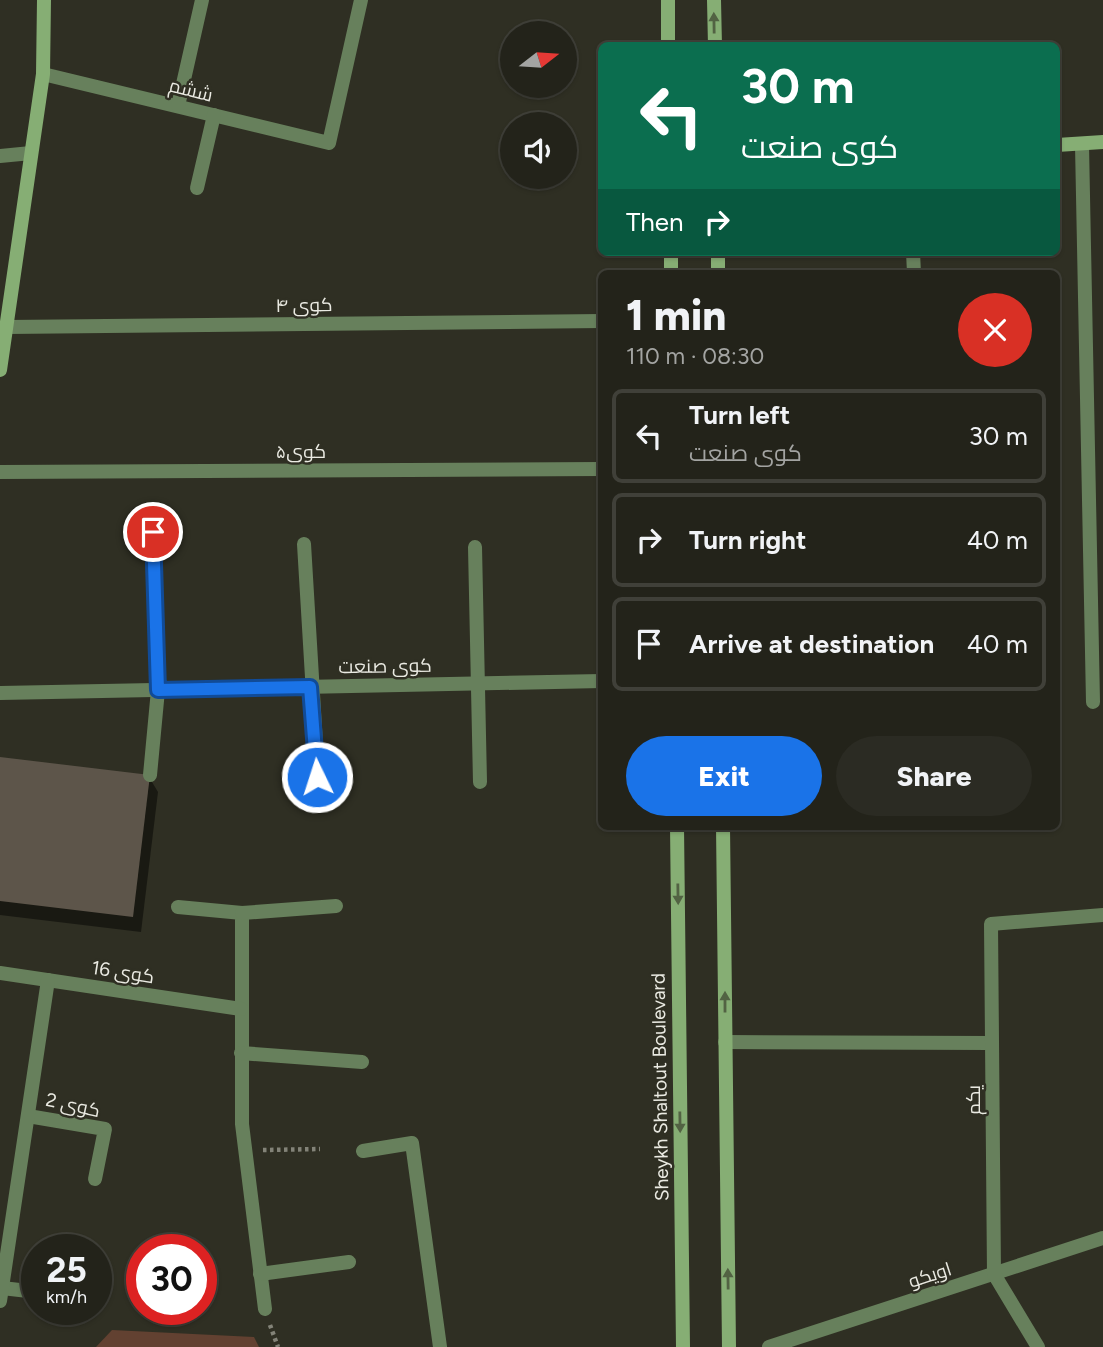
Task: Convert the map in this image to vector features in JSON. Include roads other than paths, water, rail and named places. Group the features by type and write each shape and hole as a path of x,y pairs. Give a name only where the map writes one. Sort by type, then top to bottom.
{"main road":[{"path":"0,370 43,74 44,0"},
{"path":"668,0 668,42"},
{"path":"714,0 715,42"},
{"path":"1060,145 1103,142"},
{"name":"Sheykh Shaltout Boulevard","path":"677,830 683,1347"},
{"path":"723,830 729,1347"}],"street":[{"path":"178,106 202,0"},
{"name":"ششم","path":"43,74 329,143 361,0"},
{"path":"197,188 214,115"},
{"path":"1082,145 1093,702"},
{"path":"0,156 31,153"},
{"name":"کوی ۴","path":"7,327 598,321"},
{"name":"کوی۵","path":"0,472 598,469"},
{"path":"150,775 158,690 153,532"},
{"path":"304,544 317,777"},
{"path":"475,547 480,683 480,782"},
{"name":"کوی صنعت","path":"0,694 598,681"},
{"path":"178,907 243,914 336,906"},
{"path":"243,914 241,1052 245,1150 265,1309"},
{"name":"یکم","path":"994,1275 990,924 1103,915"},
{"name":"کوی 16","path":"0,973 241,1009"},
{"path":"21,1293 1,1294 48,980"},
{"path":"725,1042 992,1042"},
{"path":"241,1052 362,1062"},
{"name":"کوی 2","path":"28,1116 105,1129 95,1180"},
{"path":"363,1151 412,1143 440,1347"},
{"name":"اویکو","path":"769,1347 1103,1238"},
{"path":"260,1274 349,1262"},
{"path":"994,1275 1038,1347"}]}
